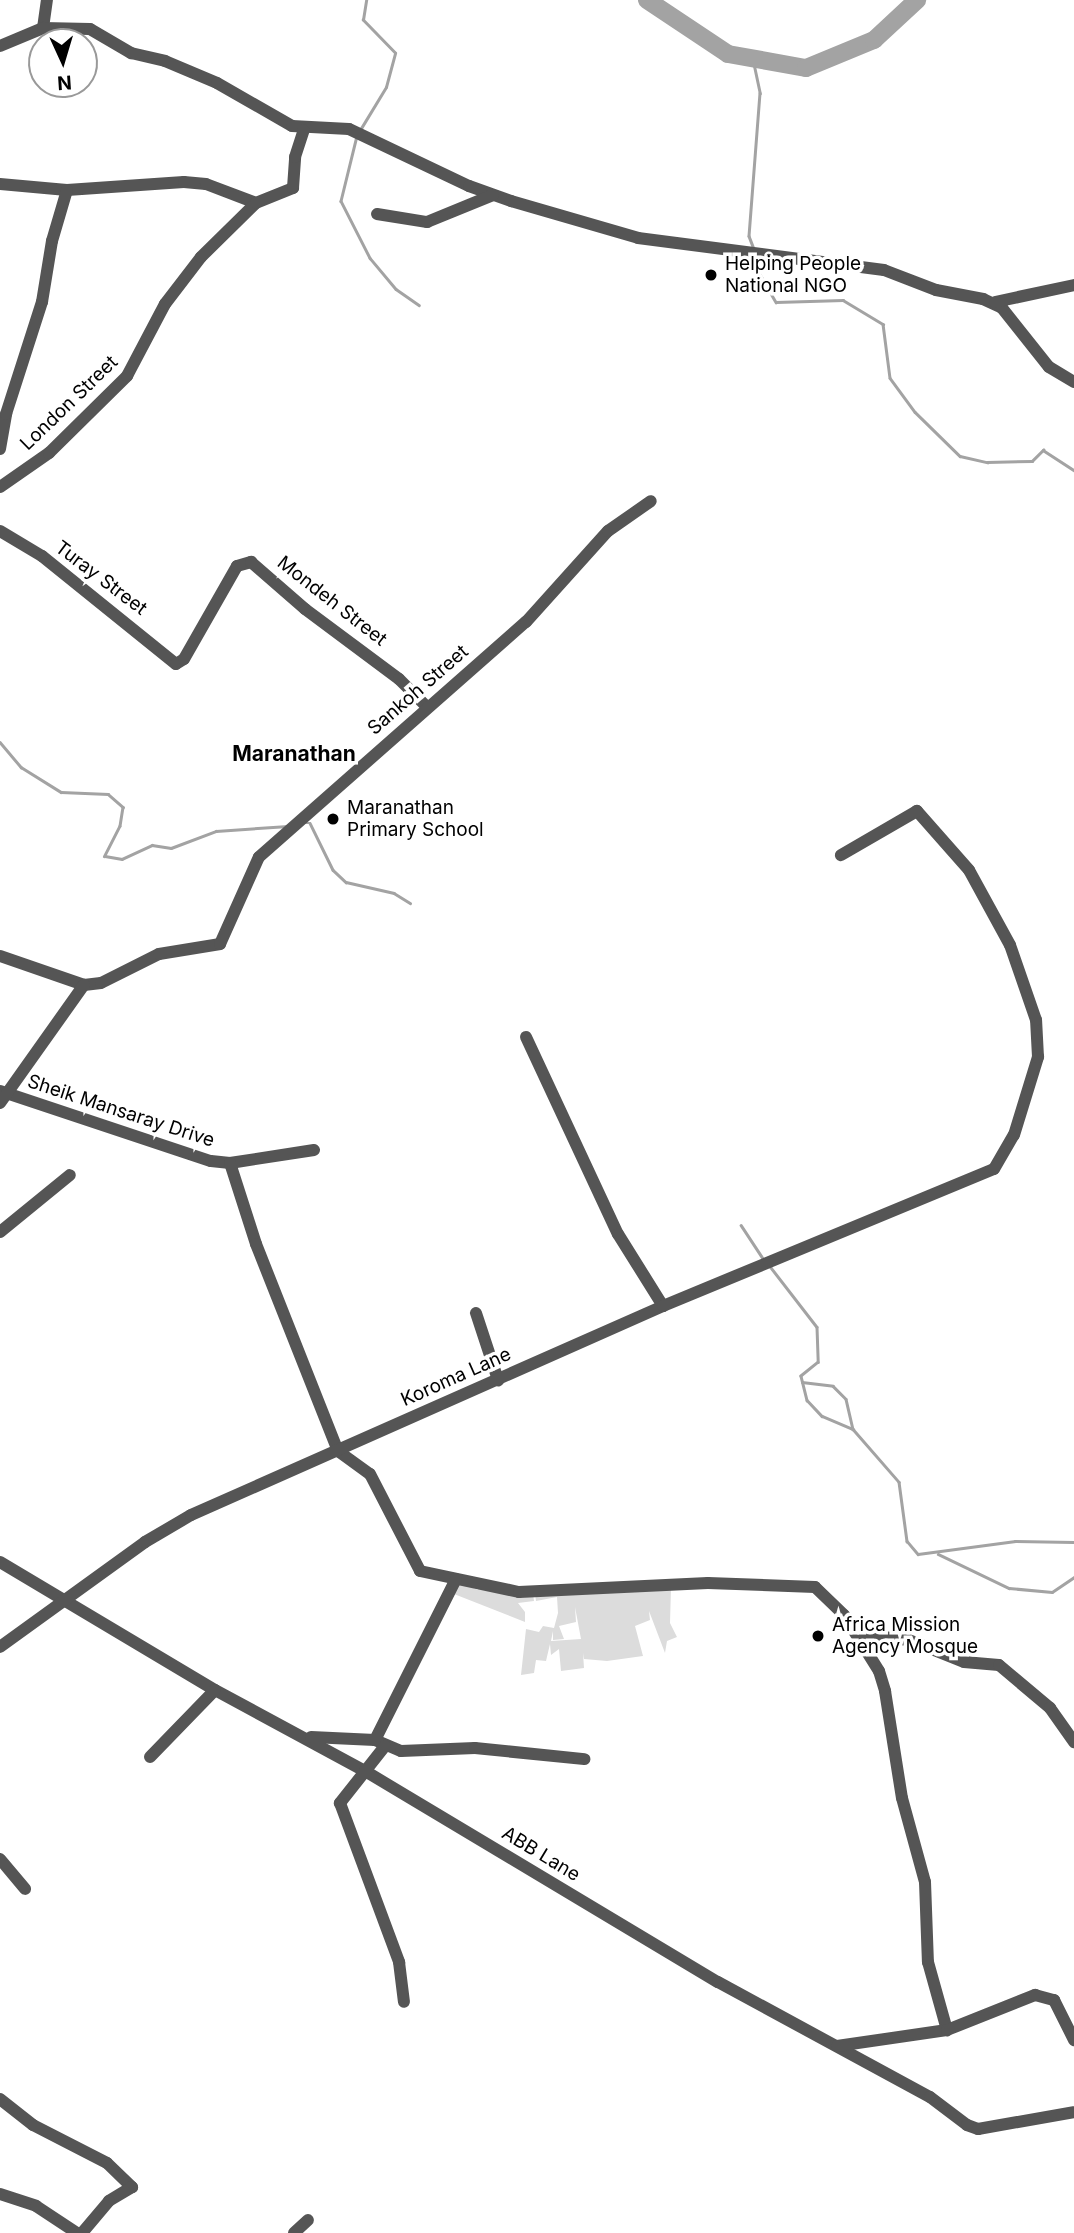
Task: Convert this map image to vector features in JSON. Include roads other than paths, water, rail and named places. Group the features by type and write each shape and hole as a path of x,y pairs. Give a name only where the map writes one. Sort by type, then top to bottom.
{"street":[{"path":"43,28 47,0"},
{"path":"0,46 28,34"},
{"path":"98,34 103,34 131,53 185,69 304,130 349,129 493,195 638,238 884,270 936,290 995,302 1074,285"},
{"name":"London Street","path":"0,487 49,453 127,376 185,275 257,203 293,188 295,157 304,130"},
{"path":"0,184 67,190 184,182 206,184 257,203"},
{"path":"0,449 6,414 42,302 52,242 67,190"},
{"path":"377,214 428,222 493,195"},
{"path":"995,302 1049,367 1074,382"},
{"name":"Sankoh Street","path":"84,985 101,983 159,954 220,944 259,857 426,706 526,622 608,531 651,500"},
{"name":"Turay Street","path":"0,530 124,619 173,663"},
{"name":"Mondeh Street","path":"173,663 184,659 237,566 251,562 305,609 399,678 426,706"},
{"name":"Koroma Lane","path":"0,1647 64,1600 191,1515 663,1306 994,1169 1007,1150 1038,1056 1036,1020 1010,945 969,870 917,811 841,855"},
{"path":"0,956 84,985 2,1096"},
{"path":"526,1037 618,1234 663,1306"},
{"name":"Sheik Mansaray Drive","path":"2,1096 211,1161 230,1163 314,1150"},
{"path":"230,1163 256,1244 338,1451 370,1474 419,1571 519,1592 709,1583 815,1587 858,1634 885,1691 902,1798 925,1882 928,1962 947,2030"},
{"path":"0,1232 70,1175"},
{"path":"476,1313 498,1380"},
{"name":"ABB Lane","path":"0,1562 215,1690 365,1771 718,1982 837,2046 978,2129 1074,2112"},
{"path":"404,2002 399,1962 340,1803 365,1771 380,1743 456,1579"},
{"path":"858,1634 909,1640 964,1662 999,1665 1050,1708 1074,1742"},
{"path":"149,1757 215,1690"},
{"path":"306,1737 380,1743 415,1752 475,1748 584,1759"},
{"path":"0,1858 25,1888"},
{"path":"837,2046 947,2030 1035,1996 1047,1996 1059,2007 1074,2040"},
{"path":"0,2099 33,2125 107,2163 132,2187 109,2201 79,2233 36,2206 0,2194"},
{"path":"294,2233 309,2220"}],"waterway":[{"path":"360,130 386,87 395,53 363,20 366,0"},
{"path":"647,0 728,54 806,68 874,40 917,0"},
{"path":"753,59 760,93 749,236 754,249"},
{"path":"357,136 341,201 370,258 396,289 419,305"},
{"path":"757,259 758,271 776,302 843,300 883,324 890,378 915,412 960,456 987,462 1032,461 1043,450 1074,470"},
{"path":"0,742 21,767 61,792 108,794 123,807 120,826 105,856 122,859 152,845 171,848 216,831 288,826"},
{"path":"304,823 310,823 333,870 346,882 394,893 410,903"},
{"path":"741,1225 764,1260"},
{"path":"769,1265 817,1327 818,1362 801,1376 807,1400 822,1416 853,1429 899,1482 907,1541 918,1554 1015,1541 1074,1542"},
{"path":"802,1382 833,1386 846,1399 853,1429"},
{"path":"938,1554 1009,1588 1052,1592 1074,1577"}],"place":[{"name":"Helping People National NGO","path":"711,275"},
{"name":"Maranathan Primary School","path":"333,819"},
{"name":"Africa Mission Agency Mosque","path":"818,1636"}],"district":[{"name":"Maranathan","path":"294,754"}]}
